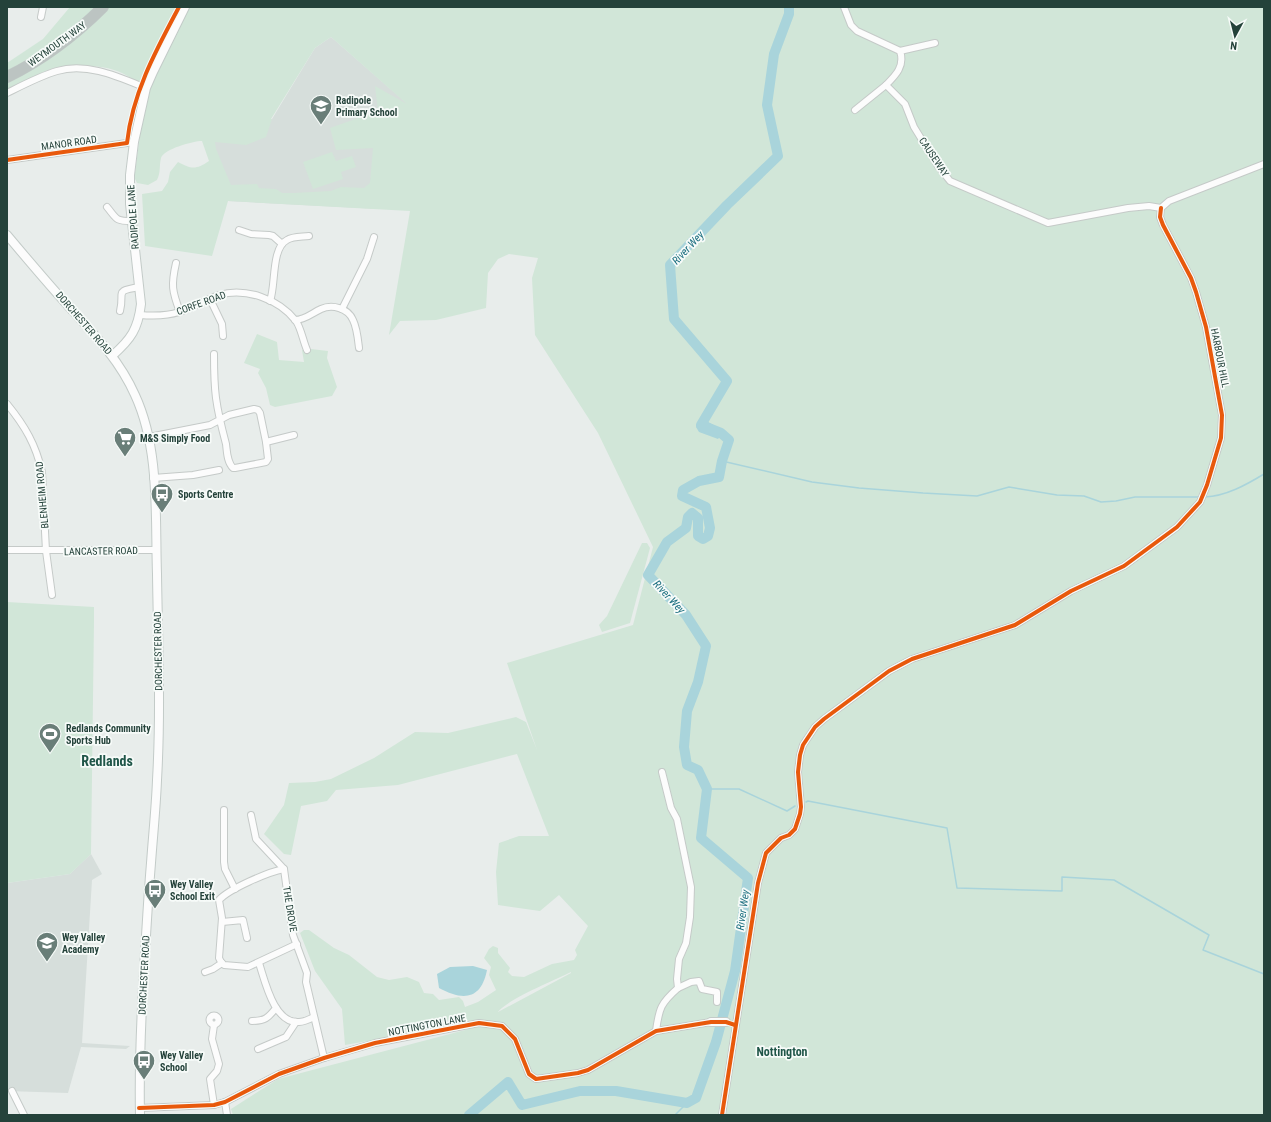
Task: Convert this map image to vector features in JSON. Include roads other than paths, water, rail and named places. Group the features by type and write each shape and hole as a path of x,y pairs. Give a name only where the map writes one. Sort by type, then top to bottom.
{"highway":[{"name":"WEYMOUTH WAY","path":"7,77 56,47 82,27 103,7"}],"main road":[{"name":"RADIPOLE LANE","path":"113,356 130,339 140,315 140,287 131,221 130,175 134,142 146,88 185,7"},
{"name":"DORCHESTER ROAD","path":"7,235 71,309 99,338 126,375 136,396 152,451 160,693 157,782 146,926 139,1056 140,1111"},
{"path":"711,1022 726,1022"}],"street":[{"path":"41,17 43,7"},
{"path":"844,7 851,25 857,31 900,51 935,43"},
{"path":"855,110 886,85 897,73 902,58 900,51"},
{"path":"7,93 58,70 80,69 114,75 146,88"},
{"name":"CAUSEWAY","path":"886,85 905,104 914,127 938,166 950,180 1048,223 1128,208 1149,206 1161,208"},
{"name":"MANOR ROAD","path":"7,160 134,142"},
{"path":"1161,208 1169,201 1264,164"},
{"path":"107,207 116,218 121,221 131,221"},
{"name":"HARBOUR HILL","path":"735,1025 759,878 766,853 782,838 789,835 800,814 801,807 798,781 799,763 803,745 815,727 889,671 912,659 1016,625 1071,591 1124,566 1178,527 1202,500 1221,438 1222,415 1206,328 1196,292 1191,278 1163,225 1160,217 1161,208"},
{"path":"240,230 251,234 269,234 282,244"},
{"path":"270,301 276,260 282,244 287,240 309,236"},
{"path":"342,309 367,259 374,237"},
{"path":"176,263 172,288 180,312"},
{"path":"120,311 123,291 126,289 140,287"},
{"name":"CORFE ROAD","path":"140,315 168,315 180,312 228,293 258,296 286,310 295,320 307,350"},
{"path":"210,299 222,324 223,336"},
{"path":"295,320 300,320 326,307 336,307 342,309 353,318 359,348"},
{"path":"149,437 210,425 220,420 229,415 254,409 258,410 266,442 269,457 266,462 233,468 228,461 220,420 216,398 214,354"},
{"name":"BLENHEIM ROAD","path":"7,404 20,421 38,454 42,472 46,551 52,595"},
{"path":"266,442 294,435"},
{"path":"154,478 193,475 219,470"},
{"name":"LANCASTER ROAD","path":"7,550 156,550"},
{"path":"662,772 671,808 677,819 692,887 686,943 679,959 677,979 678,988"},
{"path":"224,810 224,862 225,869 235,889"},
{"path":"251,815 256,839 284,869"},
{"path":"284,869 274,871 235,889 218,900 222,922 219,958 224,965 248,967 297,944"},
{"name":"THE DROVE","path":"284,869 293,935 307,973 306,982 324,1058"},
{"path":"222,922 243,920 247,938"},
{"path":"205,972 222,963"},
{"path":"259,963 273,1002 276,1008 284,1016 296,1022 314,1017"},
{"path":"656,1031 658,1012 666,998 678,988 691,982 699,981 702,989 717,992 717,1002"},
{"path":"252,1020 262,1021 276,1008"},
{"path":"258,1049 286,1037 296,1022"},
{"name":"NOTTINGTON LANE","path":"140,1111 214,1105 225,1102 279,1074 324,1058 375,1043 479,1023 502,1026 515,1039 529,1074 536,1079 578,1073 588,1070 656,1031 711,1022"},
{"path":"722,1115 735,1025 726,1022"},
{"path":"214,1025 212,1039 219,1064 217,1071 210,1079 214,1105"},
{"path":"12,1091 24,1115"},
{"path":"225,1102 227,1115"}],"water":[{"path":"703,419 722,430 722,434 718,439 699,432 696,427 700,420"},
{"path":"473,966 487,970 484,980 476,992 463,996 456,995 439,988 437,974 450,967"}],"waterway":[{"name":"River Wey","path":"469,1115 508,1082 522,1105 580,1091 616,1091 687,1103 696,1098 716,1042 735,971 748,878 701,838 707,789 698,770 687,765 684,747 687,711 698,682 706,646 686,615 648,575 667,542 686,528 688,517 692,513 698,518 698,536 703,539 708,536 710,528 706,507 682,496 683,490 699,481 719,477 722,461 729,440 721,433 701,425 727,381 674,319 670,265 727,205 778,156 767,105 774,54 789,14 789,7"},
{"path":"722,461 812,482 859,488 923,493 977,496 1009,487 1057,495 1084,496 1101,502 1135,497 1199,497"},
{"path":"1205,497 1221,495 1243,486 1264,474"},
{"path":"707,789 739,789 787,811 795,806"},
{"path":"806,802 808,801 947,828 957,888 1062,891 1062,877 1114,880 1209,935 1203,950 1264,974"},
{"path":"675,1115 687,1103"}],"place":[{"name":"Radipole Primary School","path":"321,126"},
{"name":"M&S Simply Food","path":"125,458"},
{"name":"Sports Centre","path":"162,514"},
{"name":"Redlands Community Sports Hub","path":"50,754"},
{"name":"Wey Valley School Exit","path":"155,910"},
{"name":"Wey Valley Academy","path":"47,962"},
{"name":"Wey Valley School","path":"144,1080"}],"district":[{"name":"Redlands","path":"107,761"},
{"name":"Nottington","path":"782,1052"}]}
